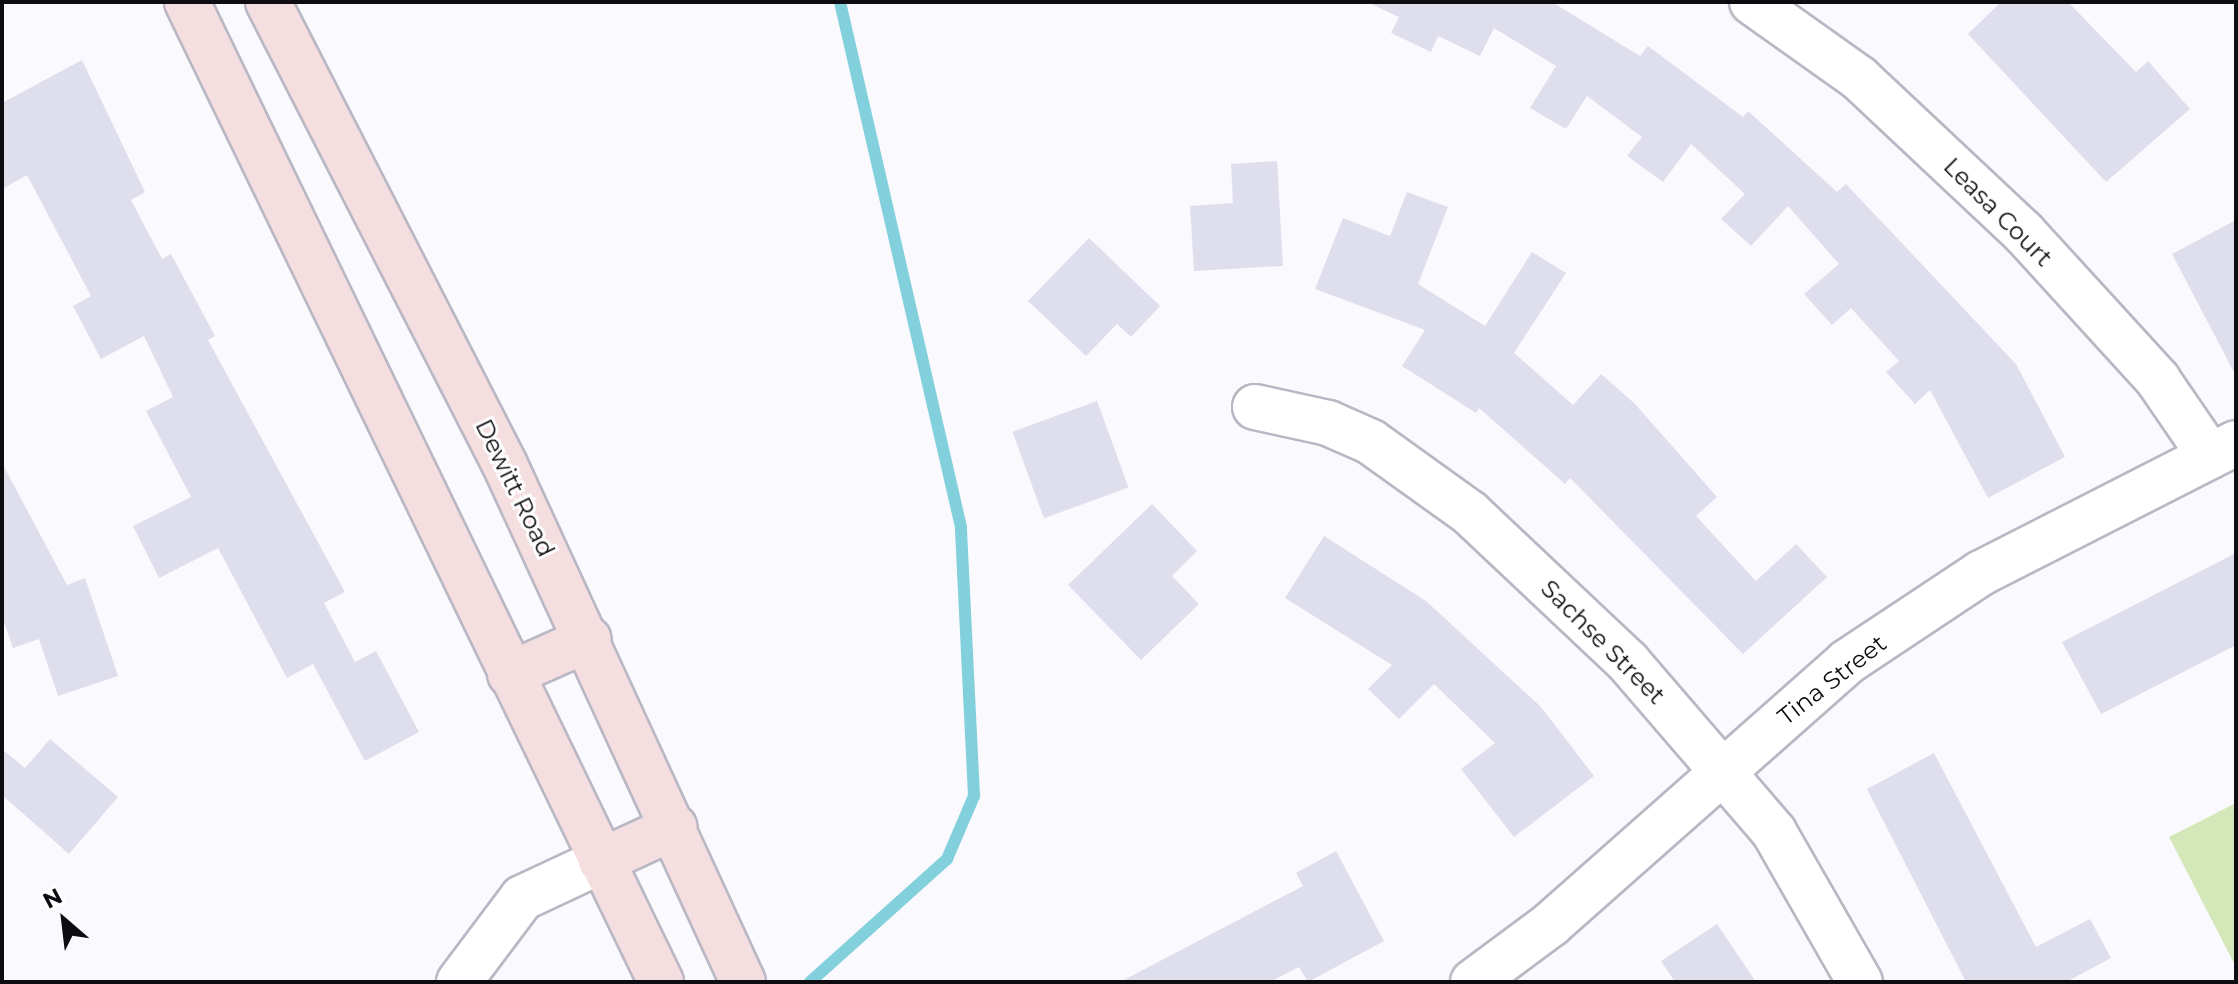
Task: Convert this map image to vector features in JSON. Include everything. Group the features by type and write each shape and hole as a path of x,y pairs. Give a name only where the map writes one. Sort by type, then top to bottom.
{"main road":[{"path":"187,2 654,969"},
{"name":"Dewitt Road","path":"268,2 589,639 743,982"},
{"path":"510,674 589,639"},
{"path":"601,861 675,827"}],"street":[{"name":"Leasa Court","path":"1752,2 1859,78 2024,233 2223,450"},
{"name":"Sachse Street","path":"1255,407 1328,423 1371,442 1470,513 1628,662 1774,832 1860,982"},
{"name":"Tina Street","path":"1473,982 1551,924 1847,662 1981,573 2223,450"},
{"path":"459,982 522,898 601,861"}],"green space":[{"path":"2236,803 2236,967 2169,837"}],"building":[{"path":"1367,2 1552,2 1640,56 1648,46 1743,117 1748,111 1837,192 1846,184 2016,364 2065,457 1988,498 1930,390 1915,404 1886,372 1899,361 1851,308 1832,325 1804,294 1839,264 1788,206 1751,246 1721,219 1745,194 1691,144 1663,182 1627,156 1642,137 1587,96 1566,129 1530,108 1556,66 1494,28 1480,56 1438,36 1431,52 1391,33 1399,17"},
{"path":"2001,2 2068,2 2136,72 2148,61 2190,109 2106,182 1968,34"},
{"path":"82,60 145,192 131,200 162,259 171,254 215,336 208,340 345,592 324,603 355,662 376,651 419,732 365,761 313,664 287,678 218,548 159,578 133,526 191,497 146,411 173,397 144,336 101,359 73,306 91,296 27,175 2,189 2,103"},
{"path":"1277,161 1283,266 1194,271 1190,206 1233,203 1231,164"},
{"path":"1407,192 1448,207 1418,284 1485,326 1532,252 1566,273 1514,353 1573,405 1601,374 1635,404 1717,497 1696,516 1756,581 1796,544 1827,577 1743,654 1570,478 1565,484 1479,408 1476,413 1402,366 1425,330 1315,289 1343,218 1390,236"},
{"path":"2236,220 2236,376 2172,254"},
{"path":"1089,238 1160,306 1131,337 1117,324 1086,356 1028,301"},
{"path":"1097,401 1128,487 1044,518 1012,432"},
{"path":"2,463 67,585 85,578 118,676 58,696 39,639 13,648 2,616"},
{"path":"1152,504 1197,551 1172,576 1199,604 1141,660 1068,585"},
{"path":"1324,536 1426,601 1541,707 1594,776 1514,837 1461,769 1495,743 1434,684 1399,719 1368,689 1392,665 1285,598"},
{"path":"2236,553 2236,645 2101,714 2062,642"},
{"path":"50,739 118,797 69,854 2,795 2,749 25,768"},
{"path":"1934,753 2036,947 2090,919 2111,958 2066,982 1966,982 1867,789"},
{"path":"1336,851 1384,941 1308,982 1299,967 1270,982 1120,982 1303,886 1296,873"},
{"path":"1717,924 1756,982 1675,982 1661,961"}],"waterway":[{"path":"810,982 947,859 974,796 961,527 840,2"}]}
